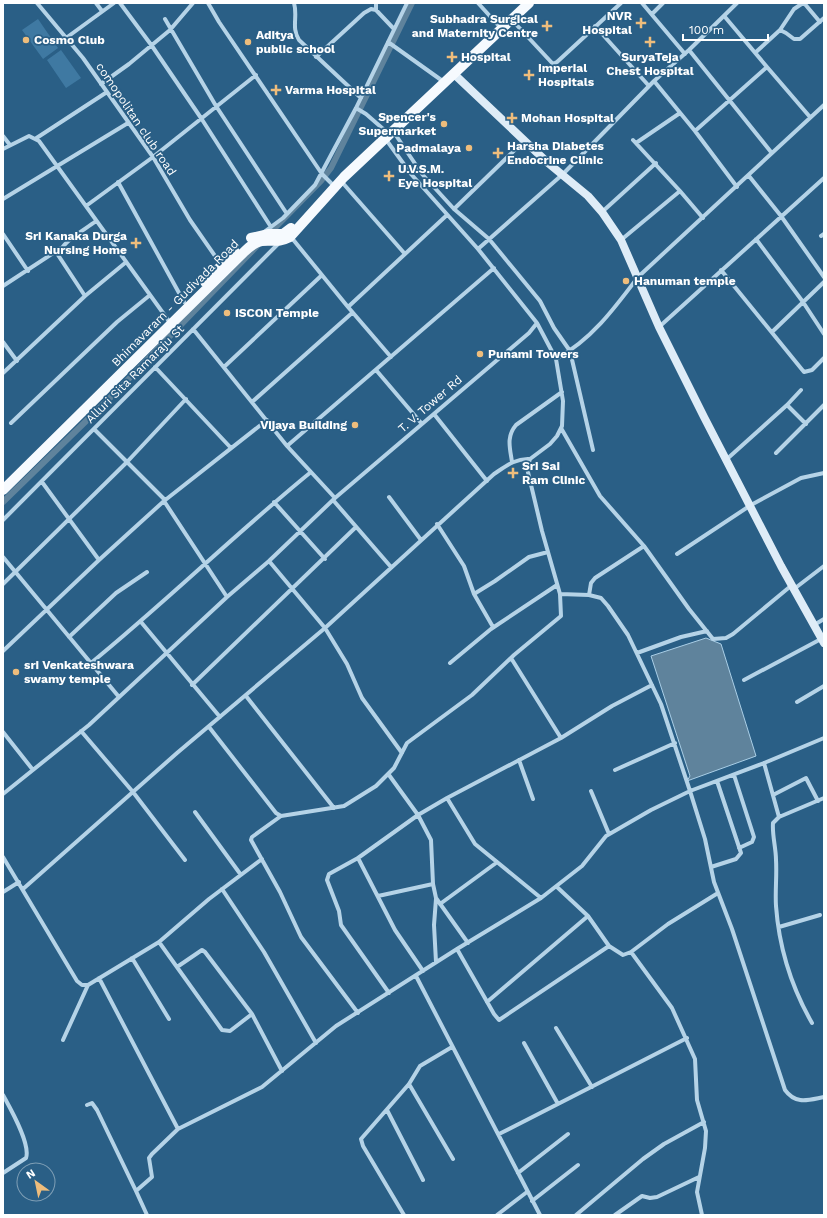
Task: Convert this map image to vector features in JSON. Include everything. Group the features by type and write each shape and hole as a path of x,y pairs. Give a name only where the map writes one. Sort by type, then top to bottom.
{"main road":[{"path":"271,237 387,134 521,3"},
{"path":"442,81 454,74 528,3"},
{"path":"454,74 548,163 588,196 602,212 621,240 659,326 793,587 823,641"},
{"name":"Bhimavaram - Gudivada Road","path":"169,322 184,302 224,268 271,237"},
{"name":"Bhimavaram - Gudivada Road","path":"3,482 50,440 224,268"},
{"path":"3,490 50,440"}],"street":[{"name":"comopolitan club road","path":"37,3 101,84 153,157 190,220 224,268"},
{"path":"96,3 102,11"},
{"path":"66,38 114,3"},
{"path":"120,3 152,46 201,118 271,237 322,275 352,313 391,357"},
{"path":"101,84 152,46 170,30 193,3"},
{"path":"208,3 219,22 322,175 334,182 406,254"},
{"path":"294,3 296,12 295,34 361,98"},
{"path":"376,3 376,10"},
{"name":"Alluri Sita Ramaraju St","path":"3,520 193,329 271,237 287,214 315,185 322,175 356,108 407,3"},
{"path":"478,3 498,25"},
{"path":"511,20 553,64 621,3"},
{"path":"642,3 685,54"},
{"path":"652,14 663,3"},
{"path":"478,249 563,174 654,81 725,17 737,3"},
{"path":"756,52 780,30 794,9 804,3 820,22"},
{"path":"316,56 364,13 371,9 376,10 394,29"},
{"path":"725,17 810,117"},
{"path":"780,30 794,39 800,39 824,18"},
{"path":"164,19 216,106 287,214"},
{"path":"596,26 649,86"},
{"path":"388,42 442,81"},
{"path":"689,50 730,99 771,152"},
{"path":"695,131 767,67"},
{"path":"86,206 153,157 256,75"},
{"path":"654,81 695,131 737,187"},
{"path":"35,139 107,92"},
{"path":"556,359 570,351 594,331 614,310 638,277 749,176 771,152 824,105"},
{"path":"356,108 366,114 387,134 454,209 489,239 540,301 554,328 570,351 593,450"},
{"path":"680,113 635,141 703,218"},
{"path":"3,199 128,122"},
{"path":"358,1013 301,937 251,840 252,837 281,816 344,806 369,790 389,775 407,743 472,695 511,658 559,620 561,616 560,594 527,468 530,459 550,444 557,436 561,428 564,414 556,359 537,324 494,268 411,174 387,134"},
{"path":"3,136 10,145"},
{"path":"3,149 29,136 35,139 86,206 125,263 169,322"},
{"path":"454,209 524,141"},
{"path":"602,212 656,163"},
{"path":"749,176 782,216 824,277"},
{"path":"659,326 823,180"},
{"path":"118,182 184,302"},
{"path":"621,240 680,191"},
{"path":"348,307 447,215"},
{"path":"3,286 61,248 96,221"},
{"path":"3,234 28,271"},
{"path":"756,239 803,302 824,334"},
{"path":"61,248 59,258 85,296"},
{"path":"3,373 85,296 125,263"},
{"path":"287,446 494,268"},
{"path":"721,270 804,372 812,370 824,358"},
{"path":"224,366 322,275"},
{"path":"772,332 824,282"},
{"path":"11,423 117,322 150,295"},
{"path":"252,402 352,313"},
{"name":"T. V. Tower Rd","path":"3,794 81,731 227,597 269,561 334,499 529,333 537,324"},
{"path":"193,329 287,446 311,472 391,567"},
{"path":"3,342 16,361"},
{"path":"155,367 231,448"},
{"path":"376,370 422,424"},
{"path":"727,459 787,405 801,390"},
{"path":"512,462 509,440 511,432 516,425 562,392"},
{"path":"3,584 127,462 186,400"},
{"path":"787,405 806,424"},
{"path":"776,453 824,405"},
{"path":"434,414 487,481"},
{"path":"3,651 165,500 267,420"},
{"path":"561,428 600,496 644,546 688,609 713,639 726,638 793,587 824,566"},
{"path":"94,430 165,500 227,597"},
{"path":"23,889 133,792 325,628 437,524 487,481 512,462 522,458 530,459"},
{"path":"92,663 141,622 274,502 311,472"},
{"path":"677,554 751,505 800,478 824,473"},
{"path":"42,482 99,560"},
{"path":"389,497 420,540"},
{"path":"274,502 325,559"},
{"path":"437,524 464,566 474,594 493,627"},
{"path":"192,685 293,590 356,527"},
{"path":"589,595 591,583 595,578 644,546"},
{"path":"474,594 496,581 529,557 548,552"},
{"path":"3,557 119,697"},
{"path":"269,561 325,628 347,664 362,698 402,753"},
{"path":"70,637 116,593 147,572"},
{"path":"450,663 493,627 557,585"},
{"path":"560,594 589,595 601,598 628,635 661,704 675,743 718,893 732,929 785,1090 790,1098 796,1100 824,1097"},
{"path":"814,625 824,619"},
{"path":"141,622 166,654 220,717"},
{"path":"637,653 681,637 707,631"},
{"path":"744,680 823,641"},
{"path":"511,658 561,738"},
{"path":"389,993 341,925 339,911 327,880 329,874 358,858 418,815 447,798 561,738 612,706 652,685"},
{"path":"797,702 824,686"},
{"path":"246,696 334,808"},
{"path":"209,727 276,813 281,816"},
{"path":"81,731 133,792 185,860"},
{"path":"3,732 33,770"},
{"path":"136,1191 152,1177 149,1158 178,1129 262,1087 336,1026 436,962 541,898 582,866 597,845 609,834 651,810 690,791 764,764 824,738"},
{"path":"615,770 675,743"},
{"path":"518,760 533,799"},
{"path":"764,764 780,817"},
{"path":"389,775 418,815 431,840 433,884 436,898 434,925 436,962"},
{"path":"734,775 754,837 752,842 740,848"},
{"path":"773,795 806,778 818,801"},
{"path":"711,867 740,857 741,853 717,781"},
{"path":"592,791 609,834"},
{"path":"447,798 475,844 496,863 541,898"},
{"path":"812,1023 798,999 786,962 776,907 776,861 772,830 773,823 780,817 824,798"},
{"path":"195,812 241,875"},
{"path":"3,857 77,981 82,985 88,985 159,942 222,889 262,859"},
{"path":"358,858 395,930 423,971"},
{"path":"440,904 496,863"},
{"path":"3,892 19,882"},
{"path":"378,896 433,884"},
{"path":"557,887 588,916 609,946 623,955 632,952 668,924 718,893"},
{"path":"222,889 264,952 316,1043"},
{"path":"436,898 468,943"},
{"path":"779,927 820,915"},
{"path":"487,1002 588,916"},
{"path":"159,942 222,1030 230,1031 252,1014"},
{"path":"457,949 499,1020 609,946"},
{"path":"178,967 202,950 252,1014 282,1071"},
{"path":"632,952 672,1008 687,1038 697,1066 697,1100 704,1122 705,1148 697,1192 702,1215"},
{"path":"132,958 169,1019"},
{"path":"416,976 540,1215"},
{"path":"99,978 178,1129"},
{"path":"63,1040 88,985"},
{"path":"556,1028 592,1087"},
{"path":"499,1134 687,1038"},
{"path":"524,1043 558,1104"},
{"path":"404,1215 363,1146 361,1139 409,1084 420,1066 452,1047"},
{"path":"409,1084 453,1159"},
{"path":"3,1095 24,1139 27,1154 26,1158 3,1173"},
{"path":"3,1106 8,1103"},
{"path":"87,1105 92,1103 97,1110 147,1215"},
{"path":"387,1110 423,1180"},
{"path":"576,1215 643,1159 664,1144 704,1122"},
{"path":"518,1173 568,1134"},
{"path":"532,1201 578,1165"},
{"path":"615,1215 642,1196 650,1198 657,1197 699,1177"},
{"path":"497,1215 527,1192"}],"shaded area":[{"path":"38,19 58,48 43,59 22,30"},
{"path":"61,50 81,78 66,88 47,60"},
{"path":"706,638 721,644 756,756 687,781 690,776 651,656"}],"waterway":[{"path":"269,234 321,181 331,168 412,3"},
{"path":"3,502 118,390 258,245"}],"place":[{"name":"NVR Hospital","path":"641,23"},
{"name":"Subhadra Surgical and Maternity Centre","path":"547,26"},
{"name":"Cosmo Club","path":"26,40"},
{"name":"Aditya public school","path":"248,42"},
{"name":"SuryaTeja Chest Hospital","path":"650,42"},
{"name":"Hospital","path":"452,57"},
{"name":"Imperial Hospitals","path":"529,75"},
{"name":"Varma Hospital","path":"276,90"},
{"name":"Mohan Hospital","path":"512,118"},
{"name":"Spencer's Supermarket","path":"444,124"},
{"name":"Padmalaya","path":"469,148"},
{"name":"Harsha Diabetes Endocrine Clinic","path":"498,153"},
{"name":"U.V.S.M. Eye Hospital","path":"389,176"},
{"name":"Sri Kanaka Durga Nursing Home","path":"136,243"},
{"name":"Hanuman temple","path":"626,281"},
{"name":"ISCON Temple","path":"227,313"},
{"name":"Punami Towers","path":"480,354"},
{"name":"Vijaya Building","path":"355,425"},
{"name":"Sri Sai Ram Clinic","path":"513,473"},
{"name":"sri Venkateshwara swamy temple","path":"16,672"}]}
